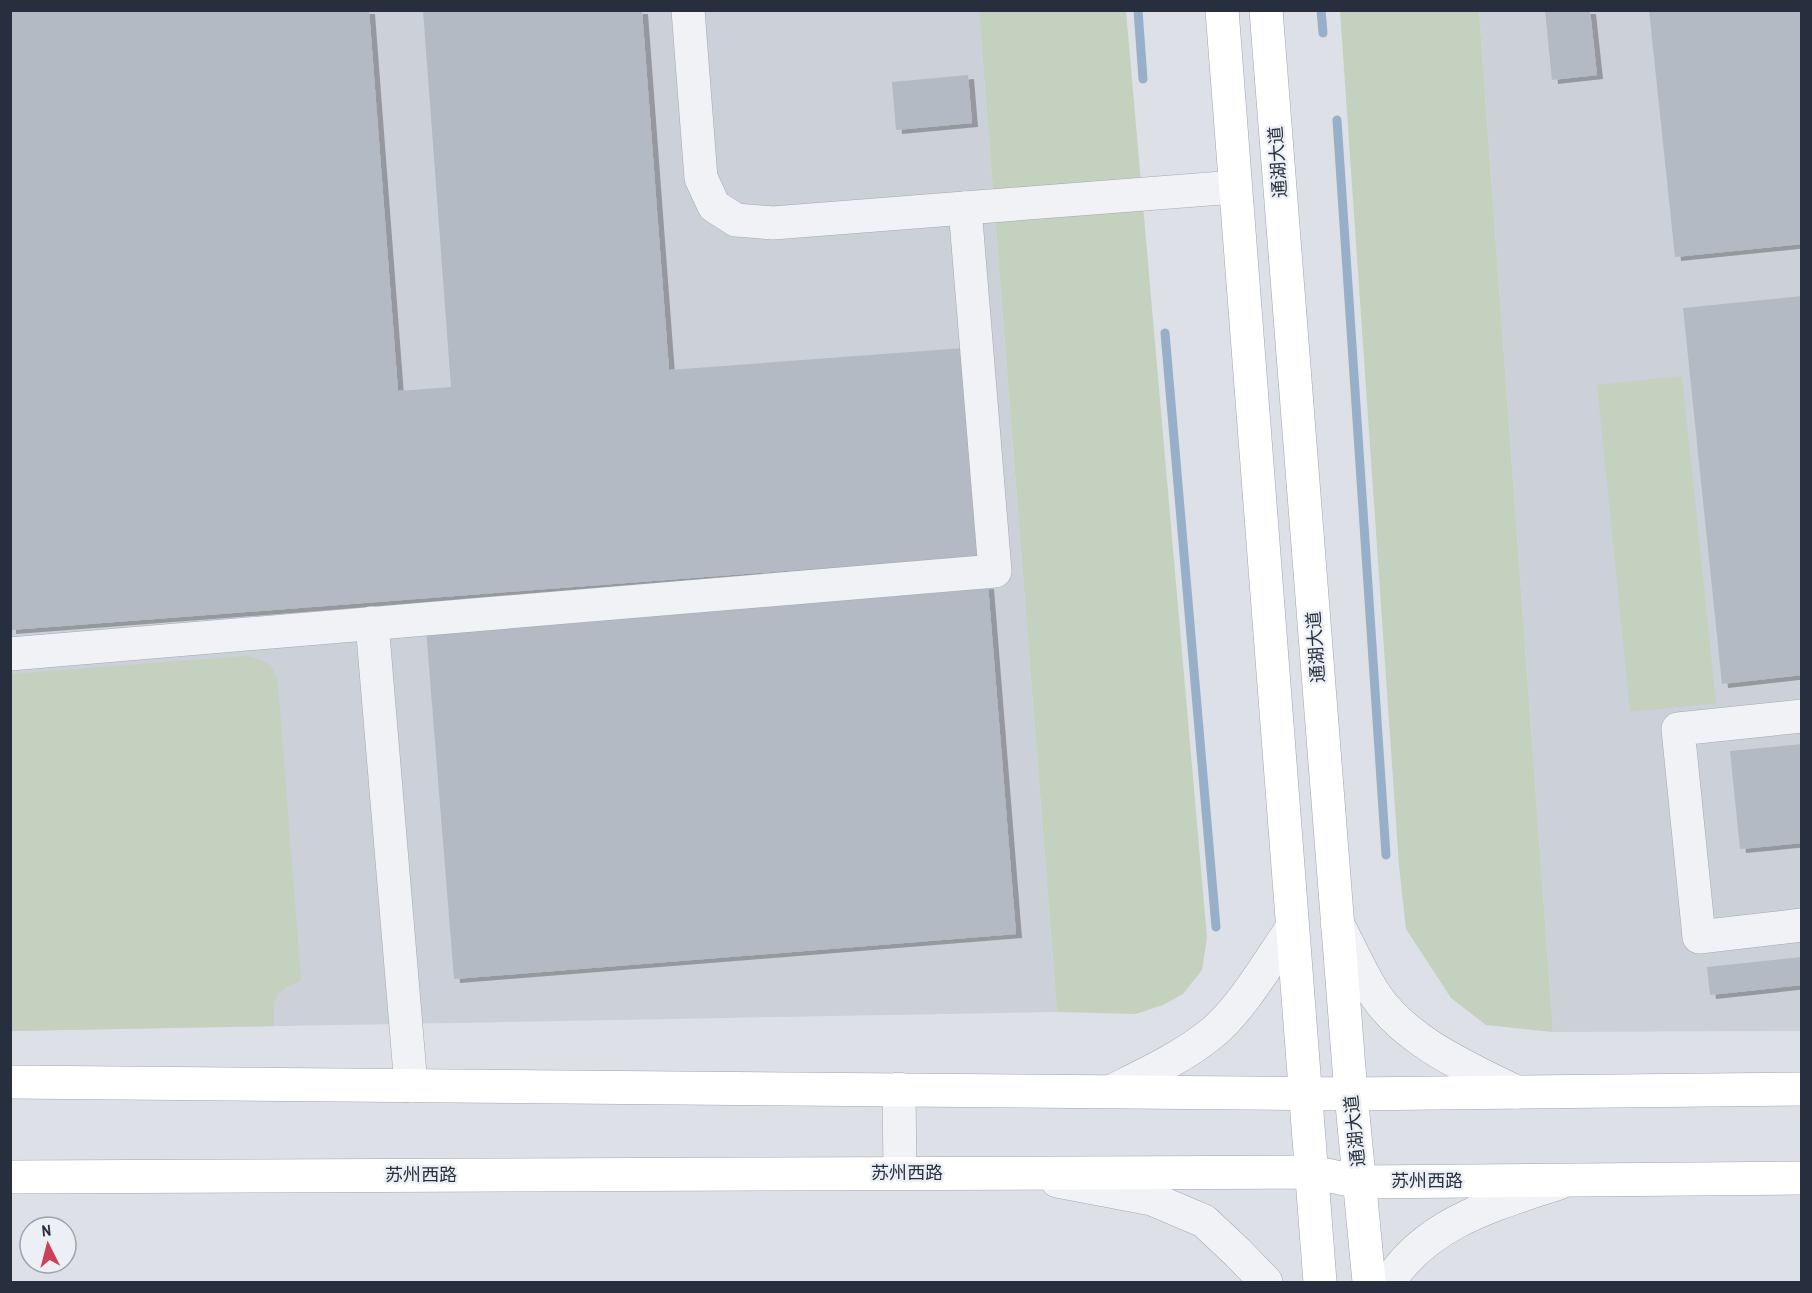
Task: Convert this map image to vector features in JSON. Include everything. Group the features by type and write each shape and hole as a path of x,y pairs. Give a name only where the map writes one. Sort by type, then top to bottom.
{"main road":[{"path":"1222,10 1320,1282"},
{"name":"通湖大道","path":"1266,10 1351,1094 1369,1282"},
{"path":"10,1082 1351,1094 1802,1089"},
{"name":"苏州西路","path":"10,1177 1311,1172 1360,1182 1802,1178"}],"street":[{"path":"688,10 701,178 714,206 736,220 773,223 1235,187"},
{"path":"10,654 995,571 965,208"},
{"path":"372,623 411,1086"},
{"path":"1802,716 1678,729 1699,937 1802,925"},
{"path":"1338,923 1376,997 1400,1022 1453,1060 1515,1092"},
{"path":"1112,1091 1168,1063 1212,1033 1237,1006 1292,928"},
{"path":"899,1089 900,1173"},
{"path":"1011,1172 1152,1199 1204,1221 1266,1282"},
{"path":"1389,1282 1412,1254 1438,1232 1476,1211 1567,1180"}],"shaded area":[{"path":"10,11 979,11 1057,1012 11,1031"},
{"path":"1479,11 1801,11 1801,1031 1553,1032"}],"green space":[{"path":"979,11 1126,11 1207,938 1202,970 1183,994 1163,1005 1136,1014 1057,1012"},
{"path":"1340,11 1479,11 1553,1032 1486,1025 1451,998 1406,929 1399,866"},
{"path":"1682,376 1716,703 1630,712 1597,385"},
{"path":"247,656 268,664 274,672 278,685 301,980 285,989 277,997 274,1008 274,1026 11,1031 11,674"}],"building":[{"path":"10,10 369,10 398,391 451,387 423,10 642,10 669,370 964,348 980,556 10,630"},
{"path":"1545,10 1590,10 1597,75 1552,80"},
{"path":"1649,10 1802,10 1802,244 1675,257"},
{"path":"968,75 972,123 896,130 892,82"},
{"path":"1802,296 1802,675 1722,684 1683,308"},
{"path":"988,585 1016,934 454,979 426,630"},
{"path":"1802,744 1802,843 1740,849 1730,751"},
{"path":"1802,957 1802,985 1710,995 1707,967"}],"waterway":[{"path":"1138,10 1143,79"},
{"path":"1321,10 1323,33"},
{"path":"1337,120 1386,855"},
{"path":"1165,333 1216,927"}]}
